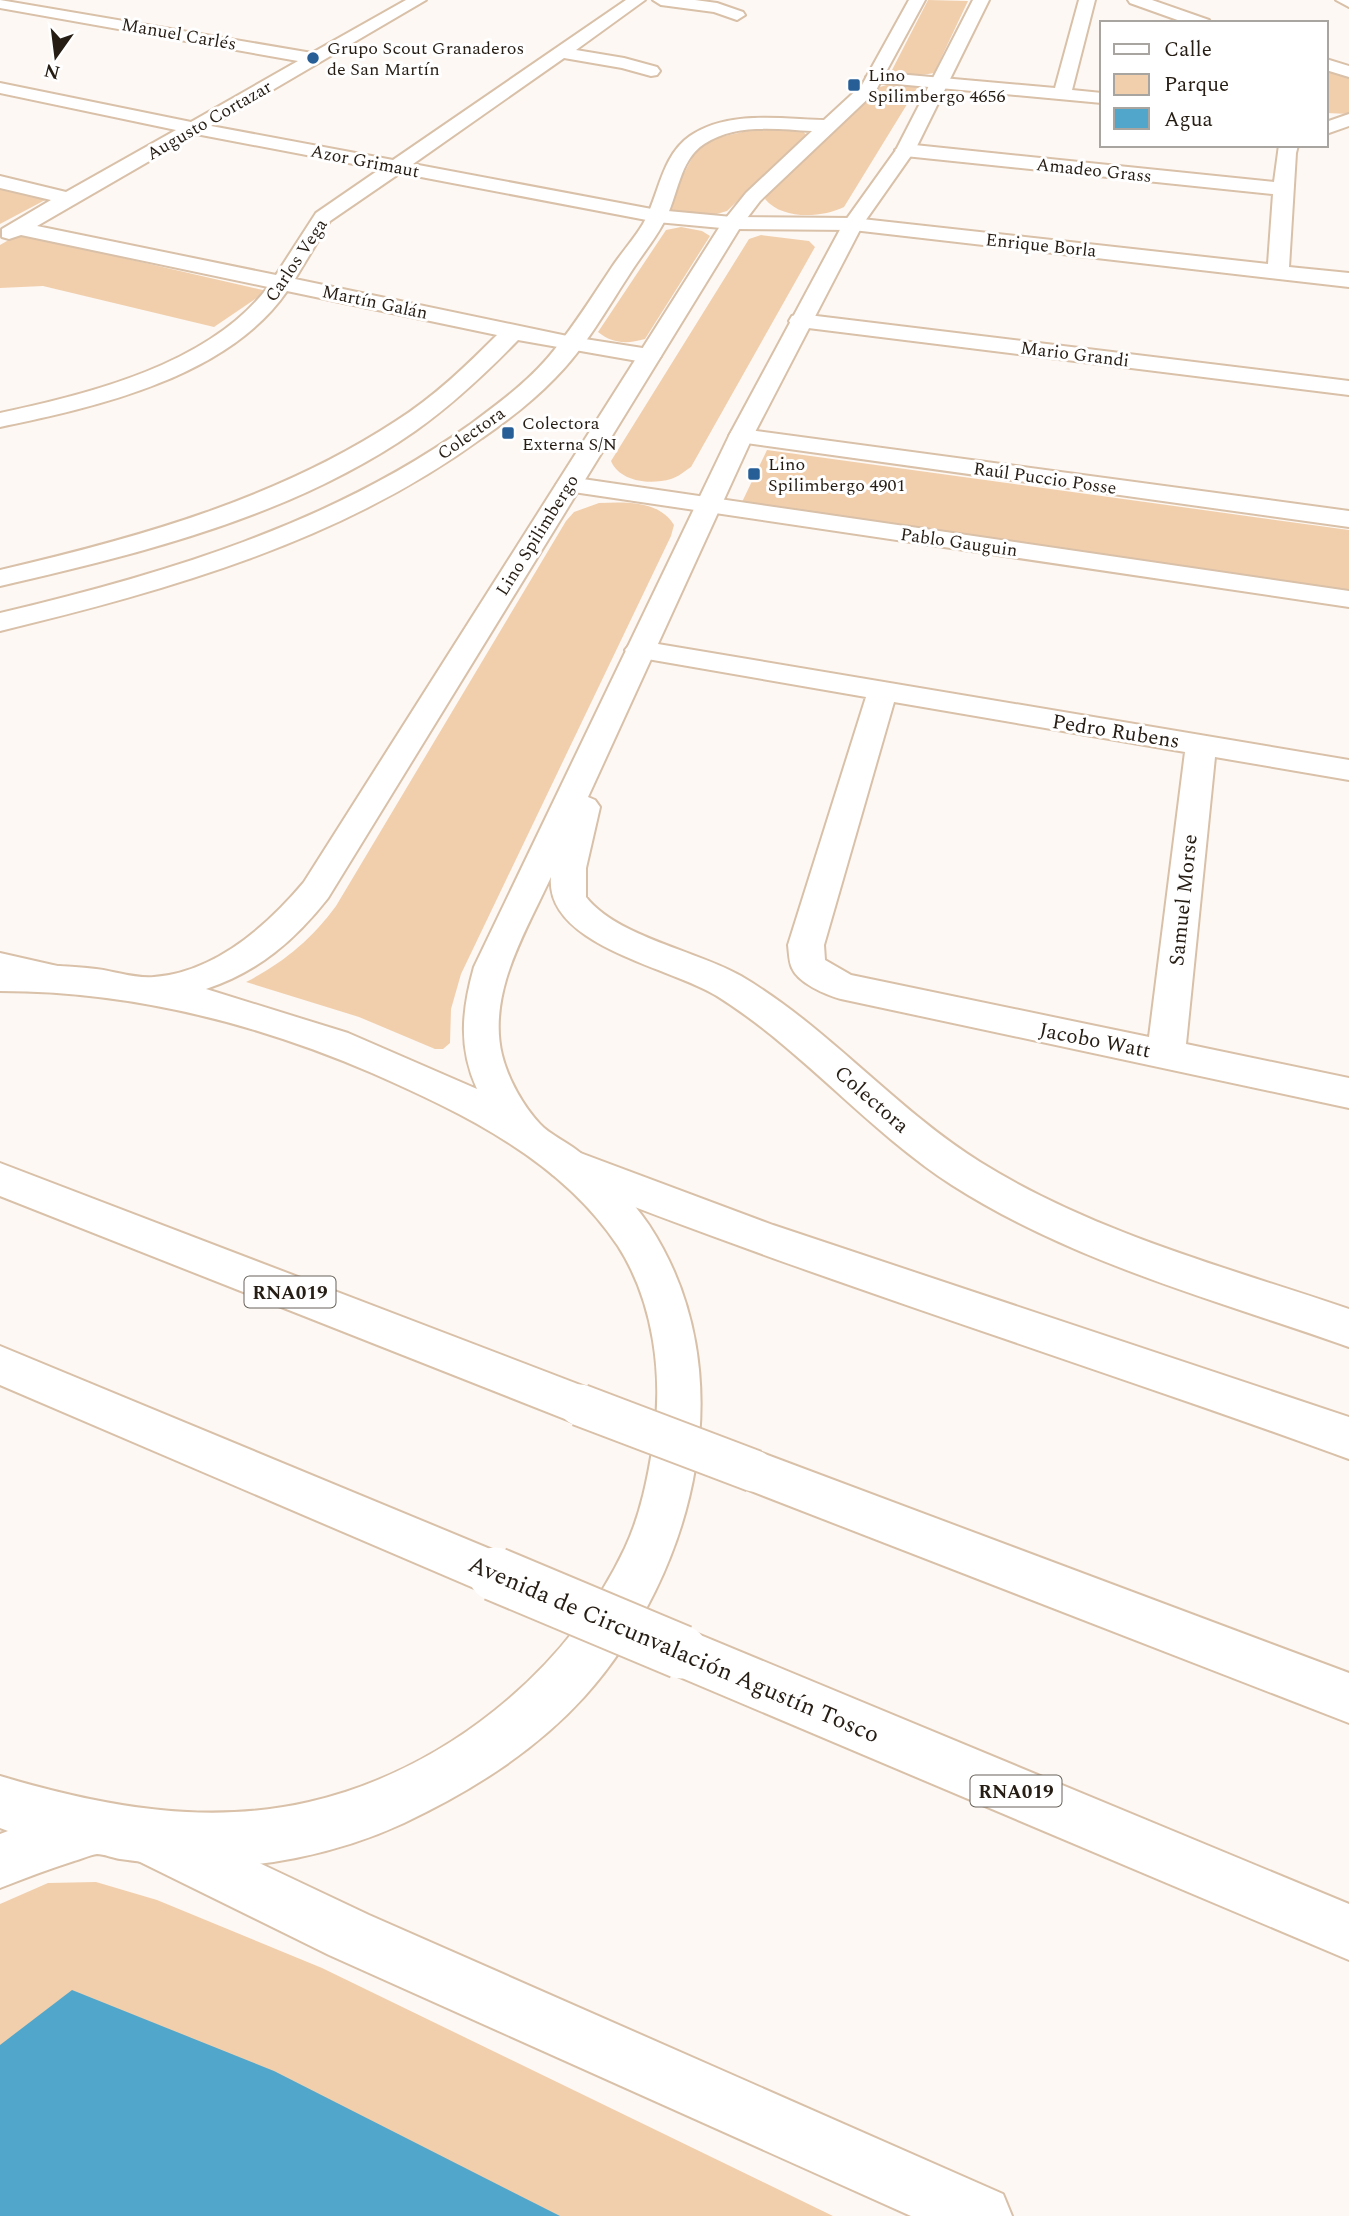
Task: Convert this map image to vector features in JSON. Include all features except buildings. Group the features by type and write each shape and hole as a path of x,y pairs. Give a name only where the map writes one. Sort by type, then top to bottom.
{"main road":[{"name":"Augusto Cortazar","path":"9,233 418,0"},
{"name":"Carlos Vega","path":"0,420 66,405 175,366 213,346 250,320 283,283 299,248 323,217 637,0"},
{"path":"661,0 716,8 737,15"},
{"name":"Lino Spilimbergo","path":"150,991 177,985 230,964 279,934 297,916 316,890 732,223 753,197 862,94 875,77 917,0"},
{"path":"0,1802 121,1833 205,1842 310,1829 356,1815 404,1796 494,1745 531,1715 592,1650 636,1580 667,1503 676,1467 680,1428 679,1365 667,1310 654,1275 639,1246 600,1194 548,1150 502,1102 486,1068 479,1033 482,999 492,967 741,436 853,224 905,150 981,0"},
{"path":"1062,94 1087,0"},
{"path":"1136,0 1197,21"},
{"path":"1344,0 1349,2"},
{"name":"Manuel Carlés","path":"0,3 316,59"},
{"path":"78,16 101,5"},
{"path":"562,53 624,63 651,71"},
{"path":"1328,65 1349,72"},
{"path":"875,77 1100,97"},
{"name":"Azor Grimaut","path":"0,88 194,128 657,216 732,223"},
{"path":"1328,117 1349,120"},
{"path":"1328,127 1349,120"},
{"name":"Colectora","path":"0,622 154,582 262,543 349,505 426,464 485,426 549,370 572,344 657,216 674,171 688,148 697,140 736,126 830,126"},
{"path":"1278,272 1289,147"},
{"name":"Amadeo Grass","path":"905,150 1284,190"},
{"path":"0,182 70,199"},
{"name":"Enrique Borla","path":"732,223 853,224 1349,280"},
{"name":"Martín Galán","path":"9,233 283,283 572,344 649,356"},
{"name":"Mario Grandi","path":"800,321 1349,387"},
{"path":"0,578 188,527 242,508 337,466 401,432 447,397 491,358 513,332"},
{"name":"Raúl Puccio Posse","path":"741,436 1349,519"},
{"name":"Pablo Gauguin","path":"569,485 1349,599"},
{"name":"Pedro Rubens","path":"640,650 882,693 1349,769"},
{"name":"Jacobo Watt","path":"882,693 806,946 808,966 841,986 1349,1093"},
{"name":"Colectora","path":"599,736 567,885 570,900 590,921 628,941 706,973 749,998 793,1030 938,1154 1041,1214 1121,1247 1349,1328"},
{"name":"Samuel Morse","path":"1166,1054 1201,745"},
{"path":"0,966 62,979 150,991 219,1007 330,1040 452,1092 548,1150 634,1192 775,1243 1122,1357 1349,1438"},
{"path":"0,978 62,979"},
{"name":"RNA019","path":"0,1180 580,1405 1349,1698"},
{"name":"Avenida de Circunvalación Agustín Tosco","path":"0,1365 1349,1932"},
{"path":"0,1861 48,1842 121,1833 981,2216"}],"green space":[{"path":"928,0 968,1 934,73 913,75 892,70"},
{"path":"1328,71 1349,77 1349,114 1328,113"},
{"path":"896,82 915,83 917,88 844,207 814,215 792,214 772,206 765,199 769,191 880,87"},
{"path":"747,131 803,131 806,135 727,211 710,216 671,211 673,194 697,149 716,138"},
{"path":"0,188 47,199 0,224"},
{"path":"681,227 702,231 710,236 645,339 620,342 598,332 666,230"},
{"path":"19,234 267,291 214,327 43,286 0,288 0,245"},
{"path":"761,235 809,241 815,247 691,467 674,478 663,481 628,478 615,468 611,461 749,239"},
{"path":"767,450 1349,530 1349,592 742,502"},
{"path":"599,503 641,504 660,511 674,525 671,536 461,974 451,1009 450,1043 443,1049 435,1049 359,1017 246,982 296,950 336,906 566,521 574,512"},
{"path":"96,1882 157,1900 322,1968 833,2216 0,2216 0,1904 48,1883"}],"water":[{"path":"72,1990 274,2071 560,2216 0,2216 0,2045"}],"place":[{"name":"Grupo Scout Granaderos de San Martín","path":"313,58"},
{"name":"Lino Spilimbergo 4656","path":"854,85"},
{"name":"Colectora Externa S/N","path":"508,433"},
{"name":"Lino Spilimbergo 4901","path":"754,474"}]}
